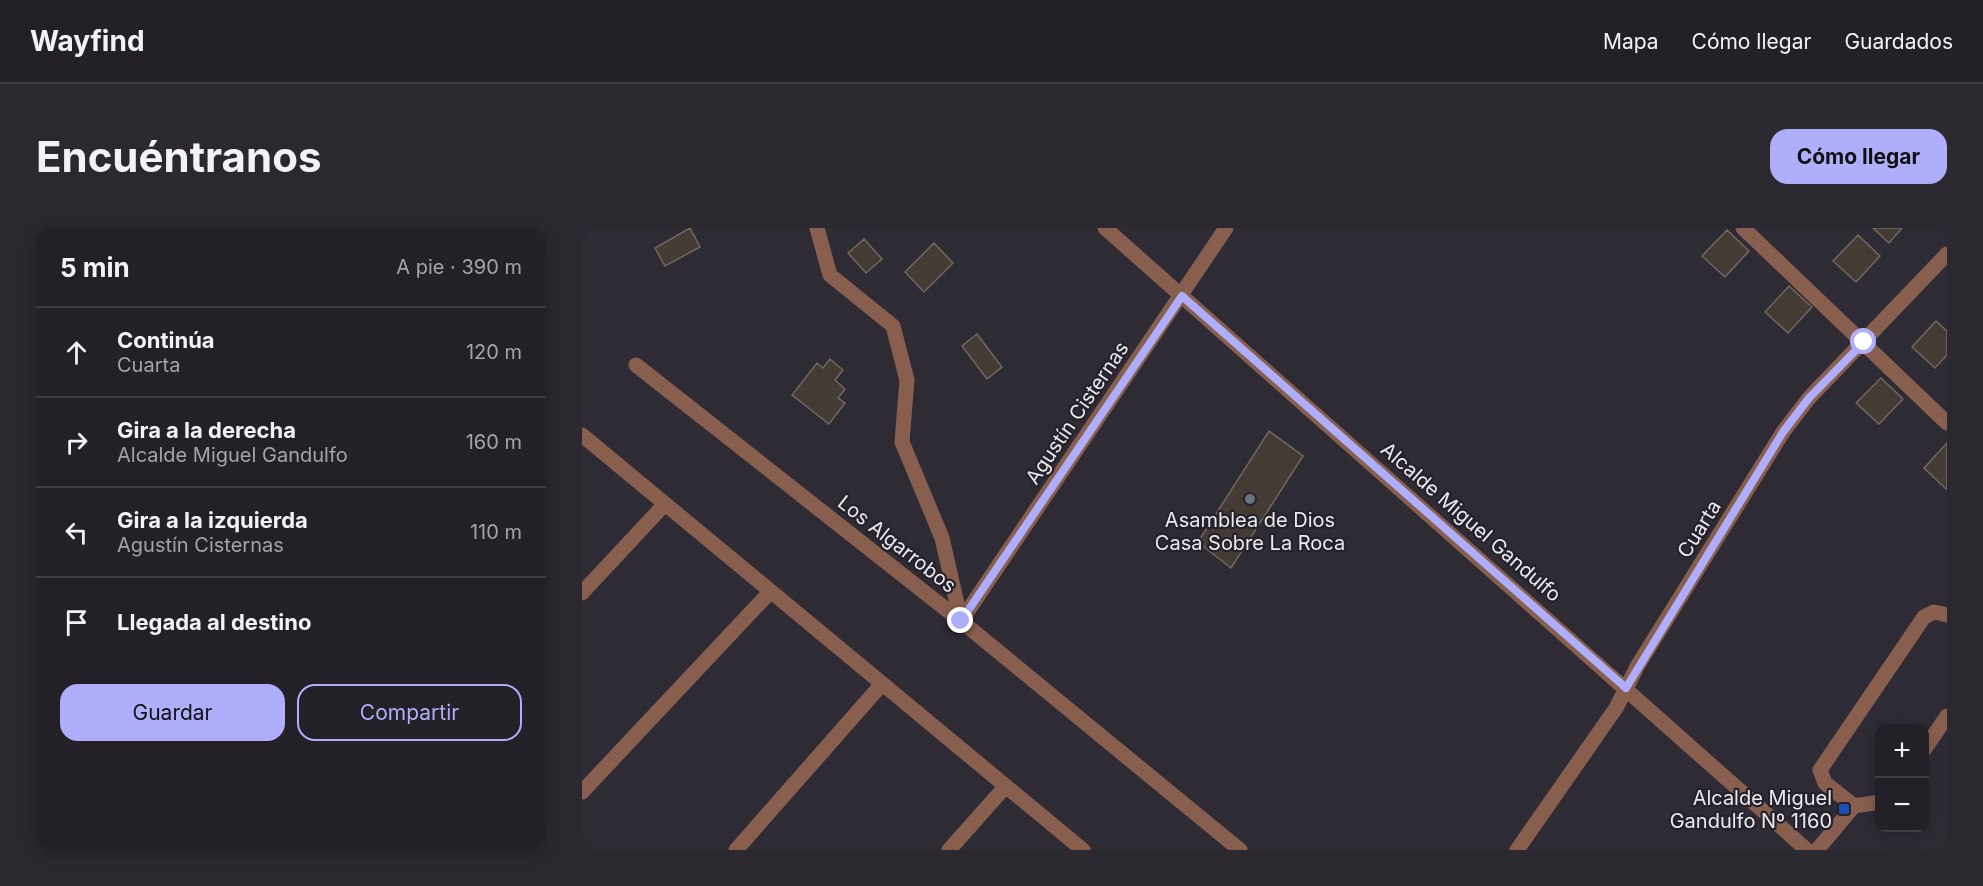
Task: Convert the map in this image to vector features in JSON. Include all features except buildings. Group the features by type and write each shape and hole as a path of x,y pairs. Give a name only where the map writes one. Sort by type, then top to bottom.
{"street":[{"path":"817,228 830,275 893,326 907,380 902,442 942,538 961,621"},
{"name":"Alcalde Miguel Gandulfo","path":"1105,228 1807,850"},
{"name":"Agustín Cisternas","path":"961,621 1226,228"},
{"path":"1743,228 1947,423"},
{"name":"Cuarta","path":"1516,850 1616,708 1783,432 1809,398 1947,254"},
{"name":"Los Algarrobos","path":"636,365 961,621 1240,850"},
{"path":"582,435 1083,850"},
{"path":"582,593 666,504"},
{"path":"582,792 770,592"},
{"path":"1854,806 1825,783 1820,771 1924,617 1934,612 1947,615"},
{"path":"736,850 882,684"},
{"path":"1929,743 1947,716"},
{"path":"949,850 1005,787"},
{"path":"1816,850 1854,806 1875,803"}],"place":[{"name":"Asamblea de Dios Casa Sobre La Roca","path":"1250,499"},
{"name":"Alcalde Miguel Gandulfo Nº 1160","path":"1844,809"}],"route":[{"path":"961,621 1182,296 1626,688 1783,432 1809,398 1864,342"}]}
